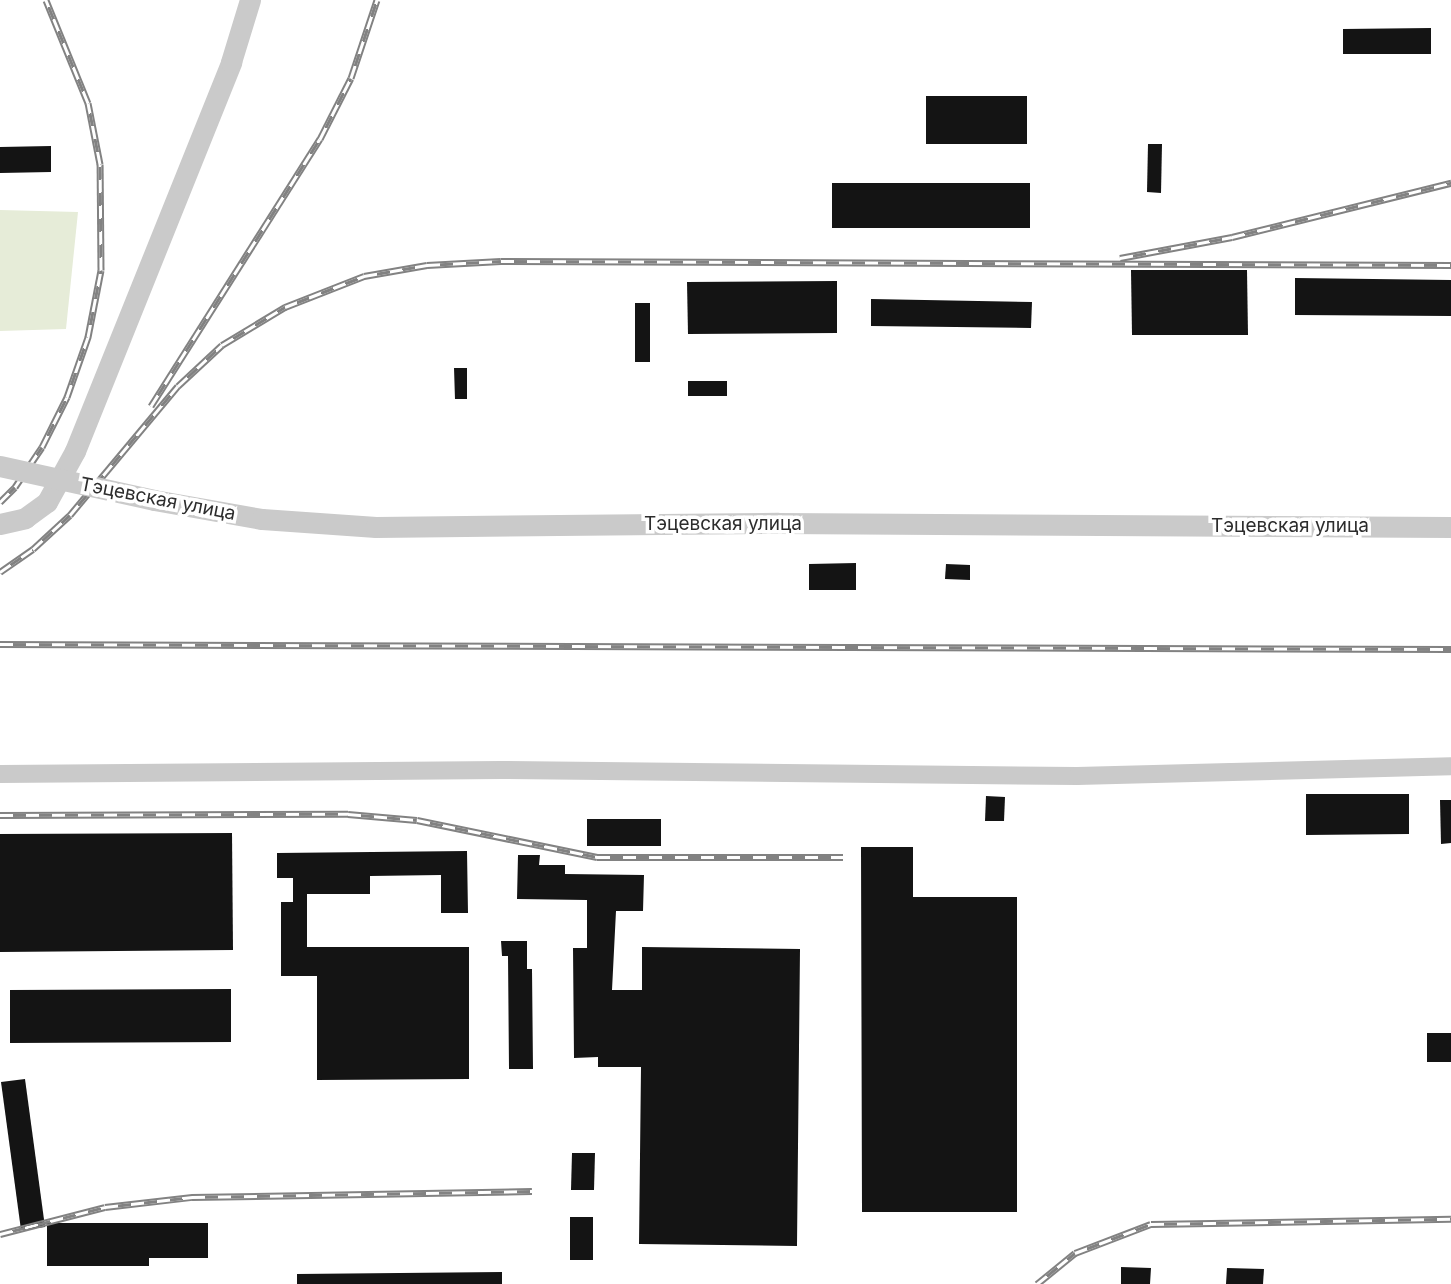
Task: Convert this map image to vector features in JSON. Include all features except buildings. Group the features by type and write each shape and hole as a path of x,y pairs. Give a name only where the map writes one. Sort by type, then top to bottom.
{"street":[{"path":"0,524 25,518 47,502 75,451 231,62 250,0"},
{"name":"Тэцевская улица","path":"0,466 155,500 262,519 376,527 778,523 1451,527"},
{"path":"0,774 501,771 1077,776 1451,766"}],"green space":[{"path":"0,210 78,212 66,329 0,331"}],"railway":[{"path":"0,502 15,487 42,447 67,397 88,337 101,270 100,164 88,103 46,0"},
{"path":"151,406 320,139 351,78 377,0"},
{"path":"1120,258 1232,237 1451,183"},
{"path":"0,572 33,549 70,515 178,386 222,345 285,307 364,276 427,265 501,261 1451,265"},
{"path":"0,644 1451,649"},
{"path":"0,815 348,814 417,820 597,857 843,857"},
{"path":"0,1234 105,1207 192,1197 532,1191"},
{"path":"1037,1284 1075,1253 1151,1224 1451,1219"}]}
